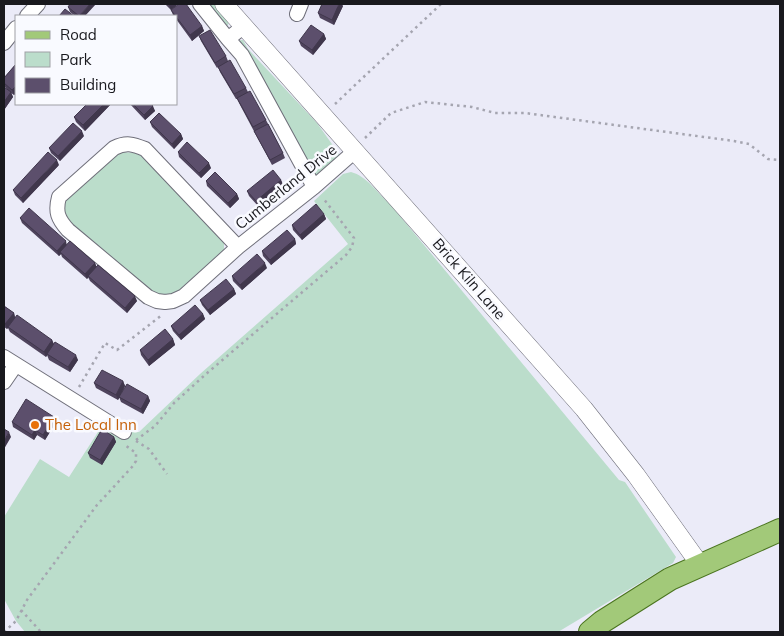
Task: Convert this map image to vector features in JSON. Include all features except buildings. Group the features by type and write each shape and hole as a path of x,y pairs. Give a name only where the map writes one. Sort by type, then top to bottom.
{"main road":[{"path":"590,632 602,622 670,579 780,530"},
{"path":"600,632 608,630 677,590 701,566"}],"street":[{"path":"200,4 242,55 314,187"},
{"name":"Brick Kiln Lane","path":"224,4 584,409 636,475 701,566"},
{"path":"228,39 244,26"},
{"path":"4,43 15,29"},
{"name":"Cumberland Drive","path":"238,247 145,149 133,144 123,144 114,148 59,197 56,207 58,218 68,230 148,297 157,302 172,301 184,296 238,247 314,187 355,151"},
{"path":"4,382 9,361 130,436"}],"path":[{"path":"336,104 441,4"},
{"path":"355,151 362,141 391,113 425,102 472,107 496,113 525,113 734,140 749,144 768,159 780,160"},
{"path":"4,632 16,621 27,600 97,504 132,468 136,461 136,452 118,440 155,426 174,403 346,255 352,247 354,238 314,187"},
{"path":"76,391 105,343 117,350 164,313 165,302"},
{"path":"130,436 149,449 167,474"},
{"path":"21,610 41,632"}],"green space":[{"path":"203,4 214,4 229,21 228,25 225,27"},
{"path":"241,40 317,123 339,154 338,159 315,178 239,41"},
{"path":"121,152 135,153 144,157 224,242 222,255 170,297 151,293 67,222 63,215 64,200"},
{"path":"351,172 367,181 390,204 619,480 625,482 676,557 673,563 558,632 25,632 16,621 4,599 4,517 40,459 69,477 98,432 139,432 200,374 348,244 314,201 343,174"}],"place":[{"name":"The Local Inn","path":"35,425"}]}
